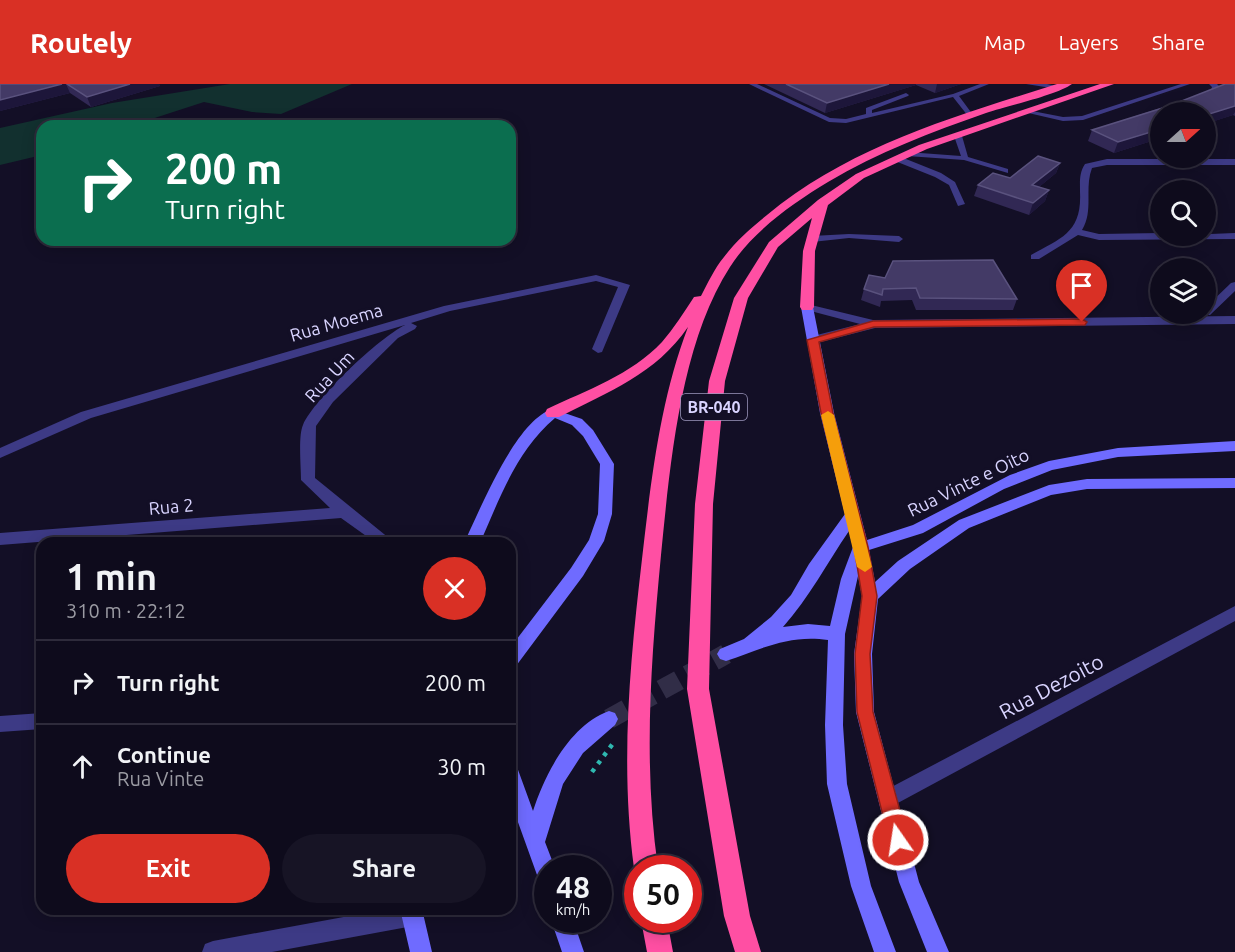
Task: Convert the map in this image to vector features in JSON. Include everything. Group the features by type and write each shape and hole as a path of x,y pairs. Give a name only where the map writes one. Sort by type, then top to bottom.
{"highway":[{"name":"BR-040","path":"748,952 736,916 698,690 704,504 717,381 741,298 773,245 822,202 860,176 958,136 1109,84"},
{"name":"BR-040","path":"643,855 638,751 640,687 658,500 669,427 683,370 700,314 721,270 752,234 809,187 847,165 886,146 970,115 1063,86"},
{"path":"807,307 808,251 822,202"},
{"path":"553,413 618,383 644,365 666,346 721,270"},
{"path":"656,933 660,952"}],"main road":[{"path":"807,307 827,413 861,547 870,596 863,654 865,712 909,882 938,952"},
{"path":"475,537 524,440 538,424 553,413 577,422 593,440 607,464 604,514 596,541 577,572 516,653"},
{"name":"Rua Vinte e Oito","path":"861,547 916,530 1007,483 1048,466 1105,455 1172,448 1235,446"},
{"name":"Rua Vinte e Oito","path":"870,596 904,565 964,524 1049,490 1087,484 1235,483"},
{"path":"750,643 777,622 797,600 815,568 852,516"},
{"path":"861,547 849,579 837,633 834,724 837,784 861,886 885,952"},
{"path":"726,654 750,643 803,631 837,633"},
{"path":"535,842 543,807 556,776 576,748 614,727"},
{"path":"516,790 540,855"},
{"path":"413,915 421,952"},
{"path":"566,933 573,952"}],"street":[{"path":"1035,257 1077,232 1086,213 1084,173 1088,166 1107,162 1235,162"},
{"path":"1077,232 1099,237 1235,236"},
{"name":"Rua Moema","path":"0,453 86,415 448,308 596,278 624,285 597,349"},
{"path":"1216,303 1235,285"},
{"path":"807,307 873,324"},
{"name":"Rua Um","path":"379,537 344,512 308,480 309,426 328,399 394,335 448,308"},
{"path":"813,340 873,324 1150,317"},
{"path":"1216,318 1235,320"},
{"name":"Rua 2","path":"0,539 344,512"},
{"name":"Rua Dezoito","path":"889,798 1235,613"},
{"path":"0,724 36,721"},
{"path":"213,952 397,915"}],"lane":[{"path":"752,84 829,120 846,121 955,95 986,84"},
{"path":"1029,84 1063,86"},
{"path":"1027,112 1063,119 1083,118 1187,84"},
{"path":"1197,97 1213,91 1216,86 1212,84"},
{"path":"869,115 868,109 906,95"},
{"path":"955,95 970,115"},
{"path":"958,136 965,158"},
{"path":"903,157 965,158 1005,171"},
{"path":"903,157 952,184 961,204"},
{"path":"812,239 849,236 899,239"}],"path":[{"path":"592,772 614,727"}],"green space":[{"path":"230,84 352,84 281,114 252,112 204,102 148,120 36,120 36,156 0,165 0,128 112,103"}],"building":[{"path":"0,84 62,84 0,100"},
{"path":"67,84 130,84 87,97"},
{"path":"786,84 889,84 827,103"},
{"path":"1225,84 1235,84 1235,106 1216,112 1216,102 1179,102"},
{"path":"1150,112 1150,132 1118,142 1092,130"},
{"path":"1038,156 1060,163 1032,185 1049,190 1033,203 978,185 993,173 1010,178"},
{"path":"993,260 1017,299 920,298 916,288 883,289 882,295 864,289 869,275 885,278 893,261"}],"tunnel":[{"path":"609,719 726,654"}],"slow traffic":[{"path":"828,415 865,567"}],"route":[{"path":"898,840 865,712 863,654 870,596 861,547 827,413 813,340 873,324 1082,322"}]}
